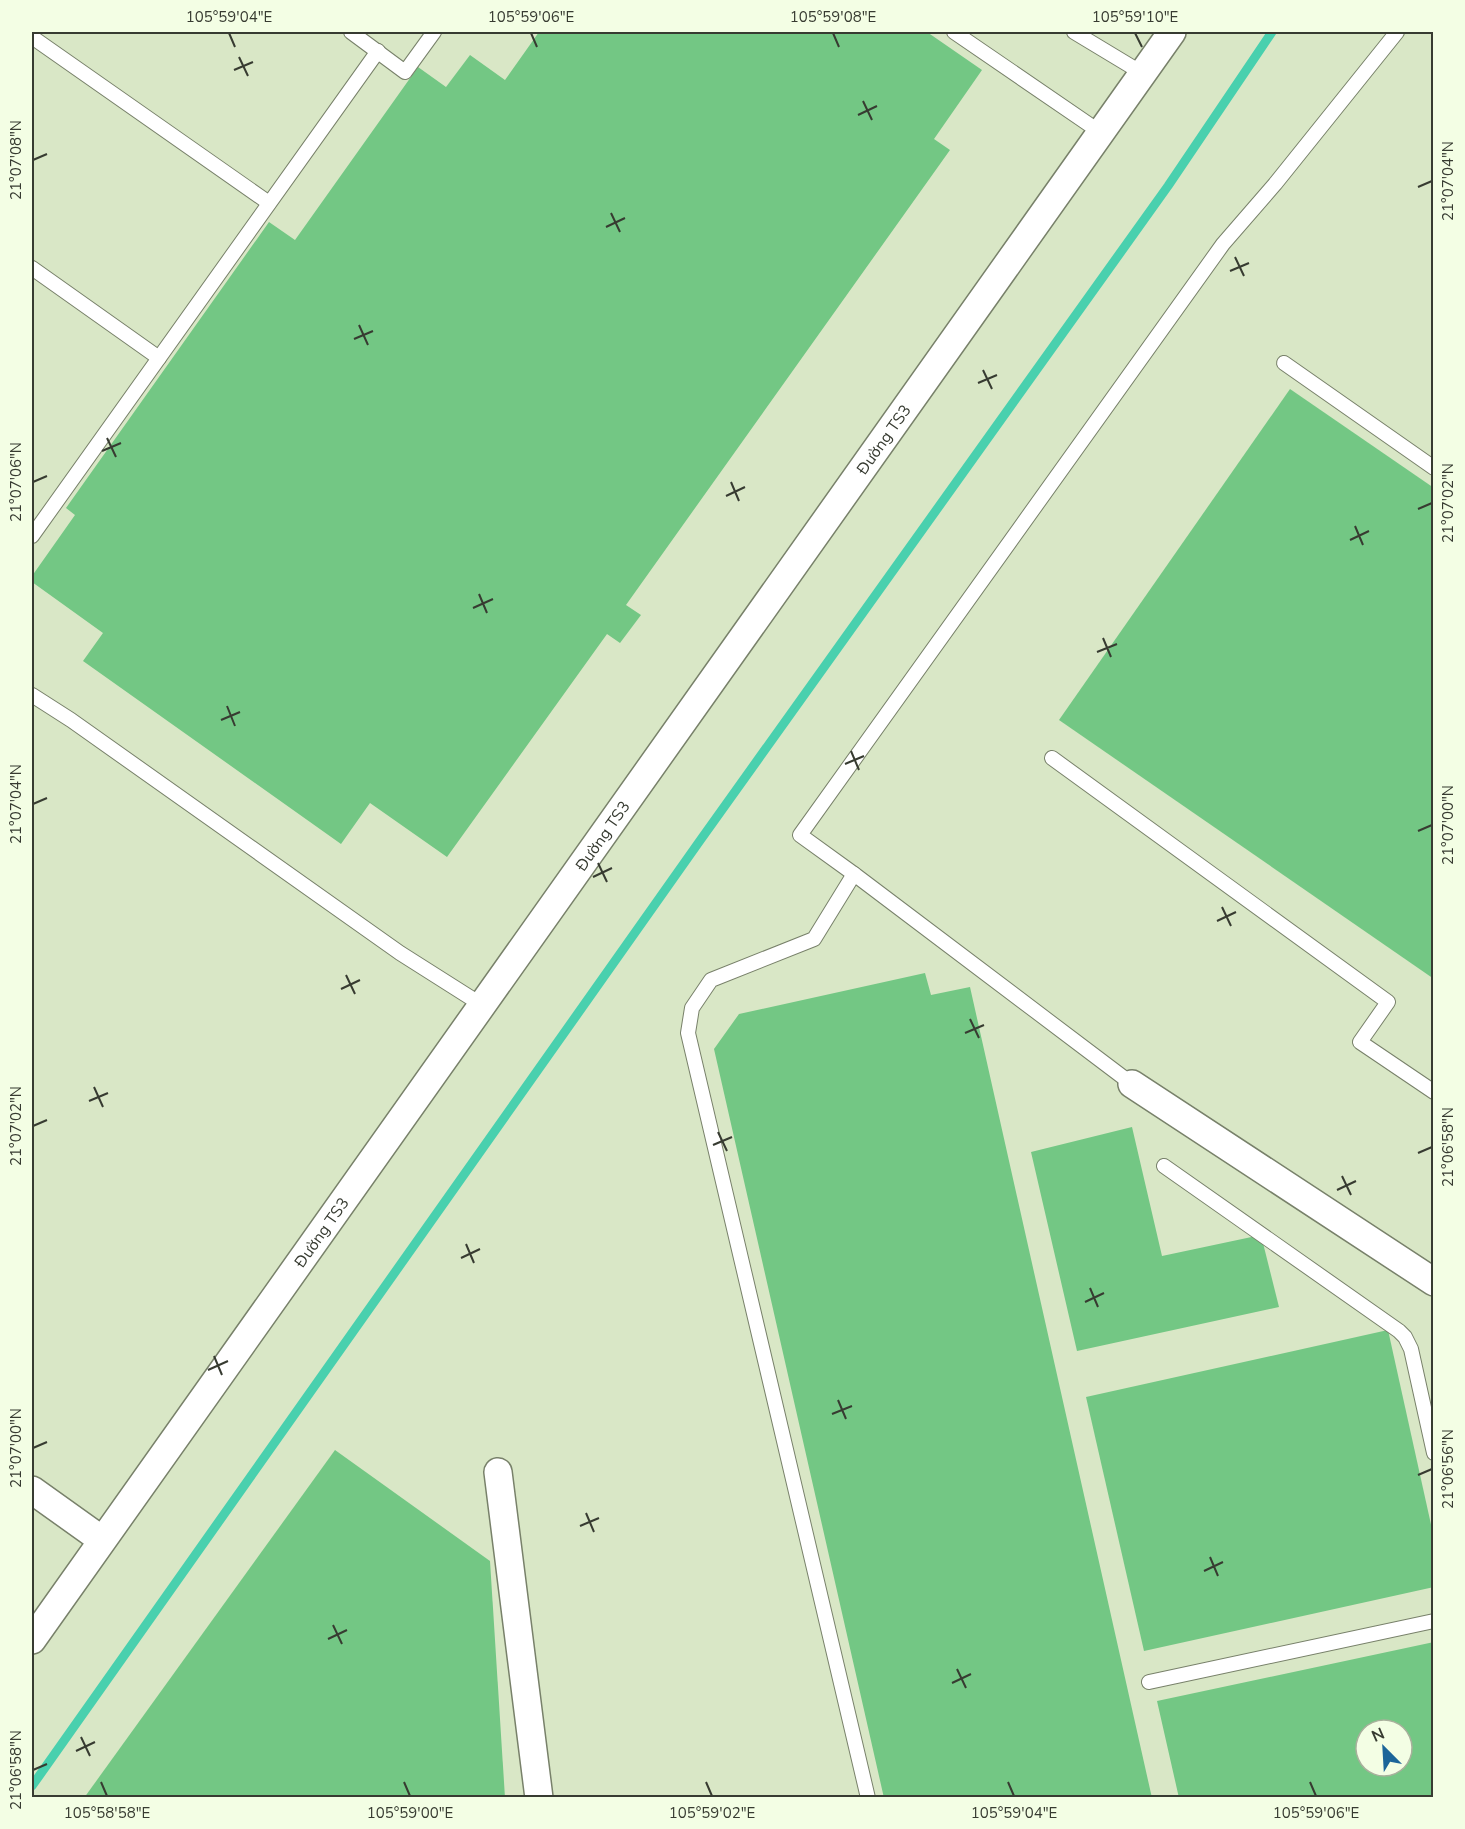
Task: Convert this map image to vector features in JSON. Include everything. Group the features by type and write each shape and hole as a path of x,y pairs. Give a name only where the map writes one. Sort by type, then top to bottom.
{"street":[{"name":"Đường TS3","path":"32,1640 1172,32"},
{"path":"1132,1084 1434,1282"},
{"path":"498,1472 539,1797"},
{"path":"32,1490 102,1540"}],"lane":[{"path":"351,32 405,72 434,32"},
{"path":"954,32 1100,132"},
{"path":"1074,32 1142,73"},
{"path":"1132,1084 800,835 1223,244 1275,184 1397,32"},
{"path":"32,37 269,202"},
{"path":"32,536 378,51"},
{"path":"32,268 159,358"},
{"path":"1284,363 1434,468"},
{"path":"32,695 71,720 400,953 482,1005"},
{"path":"1052,758 1388,1002 1360,1042 1434,1092"},
{"path":"854,874 814,939 711,980 692,1008 688,1033 868,1797"},
{"path":"1164,1166 1399,1330 1411,1349 1434,1453"},
{"path":"1149,1682 1434,1621"}],"shaded area":[{"path":"32,32 1433,32 1433,1797 32,1798"}],"building":[{"path":"539,32 927,32 982,70 934,139 950,150 626,605 641,615 620,643 607,634 447,857 370,803 341,844 83,661 103,633 32,582 32,576 75,515 66,508 269,222 295,240 418,67 446,87 470,55 505,80"},
{"path":"1290,389 1434,488 1434,979 1059,720"},
{"path":"925,973 931,995 970,987 1152,1798 884,1798 714,1049 739,1014"},
{"path":"1132,1127 1162,1256 1261,1235 1279,1307 1077,1351 1031,1152"},
{"path":"1388,1330 1434,1538 1434,1587 1144,1651 1086,1397"},
{"path":"335,1450 490,1561 505,1798 84,1798"},
{"path":"1434,1642 1434,1798 1179,1798 1157,1701"}],"waterway":[{"path":"32,1786 699,842 1168,186 1272,32"}]}
